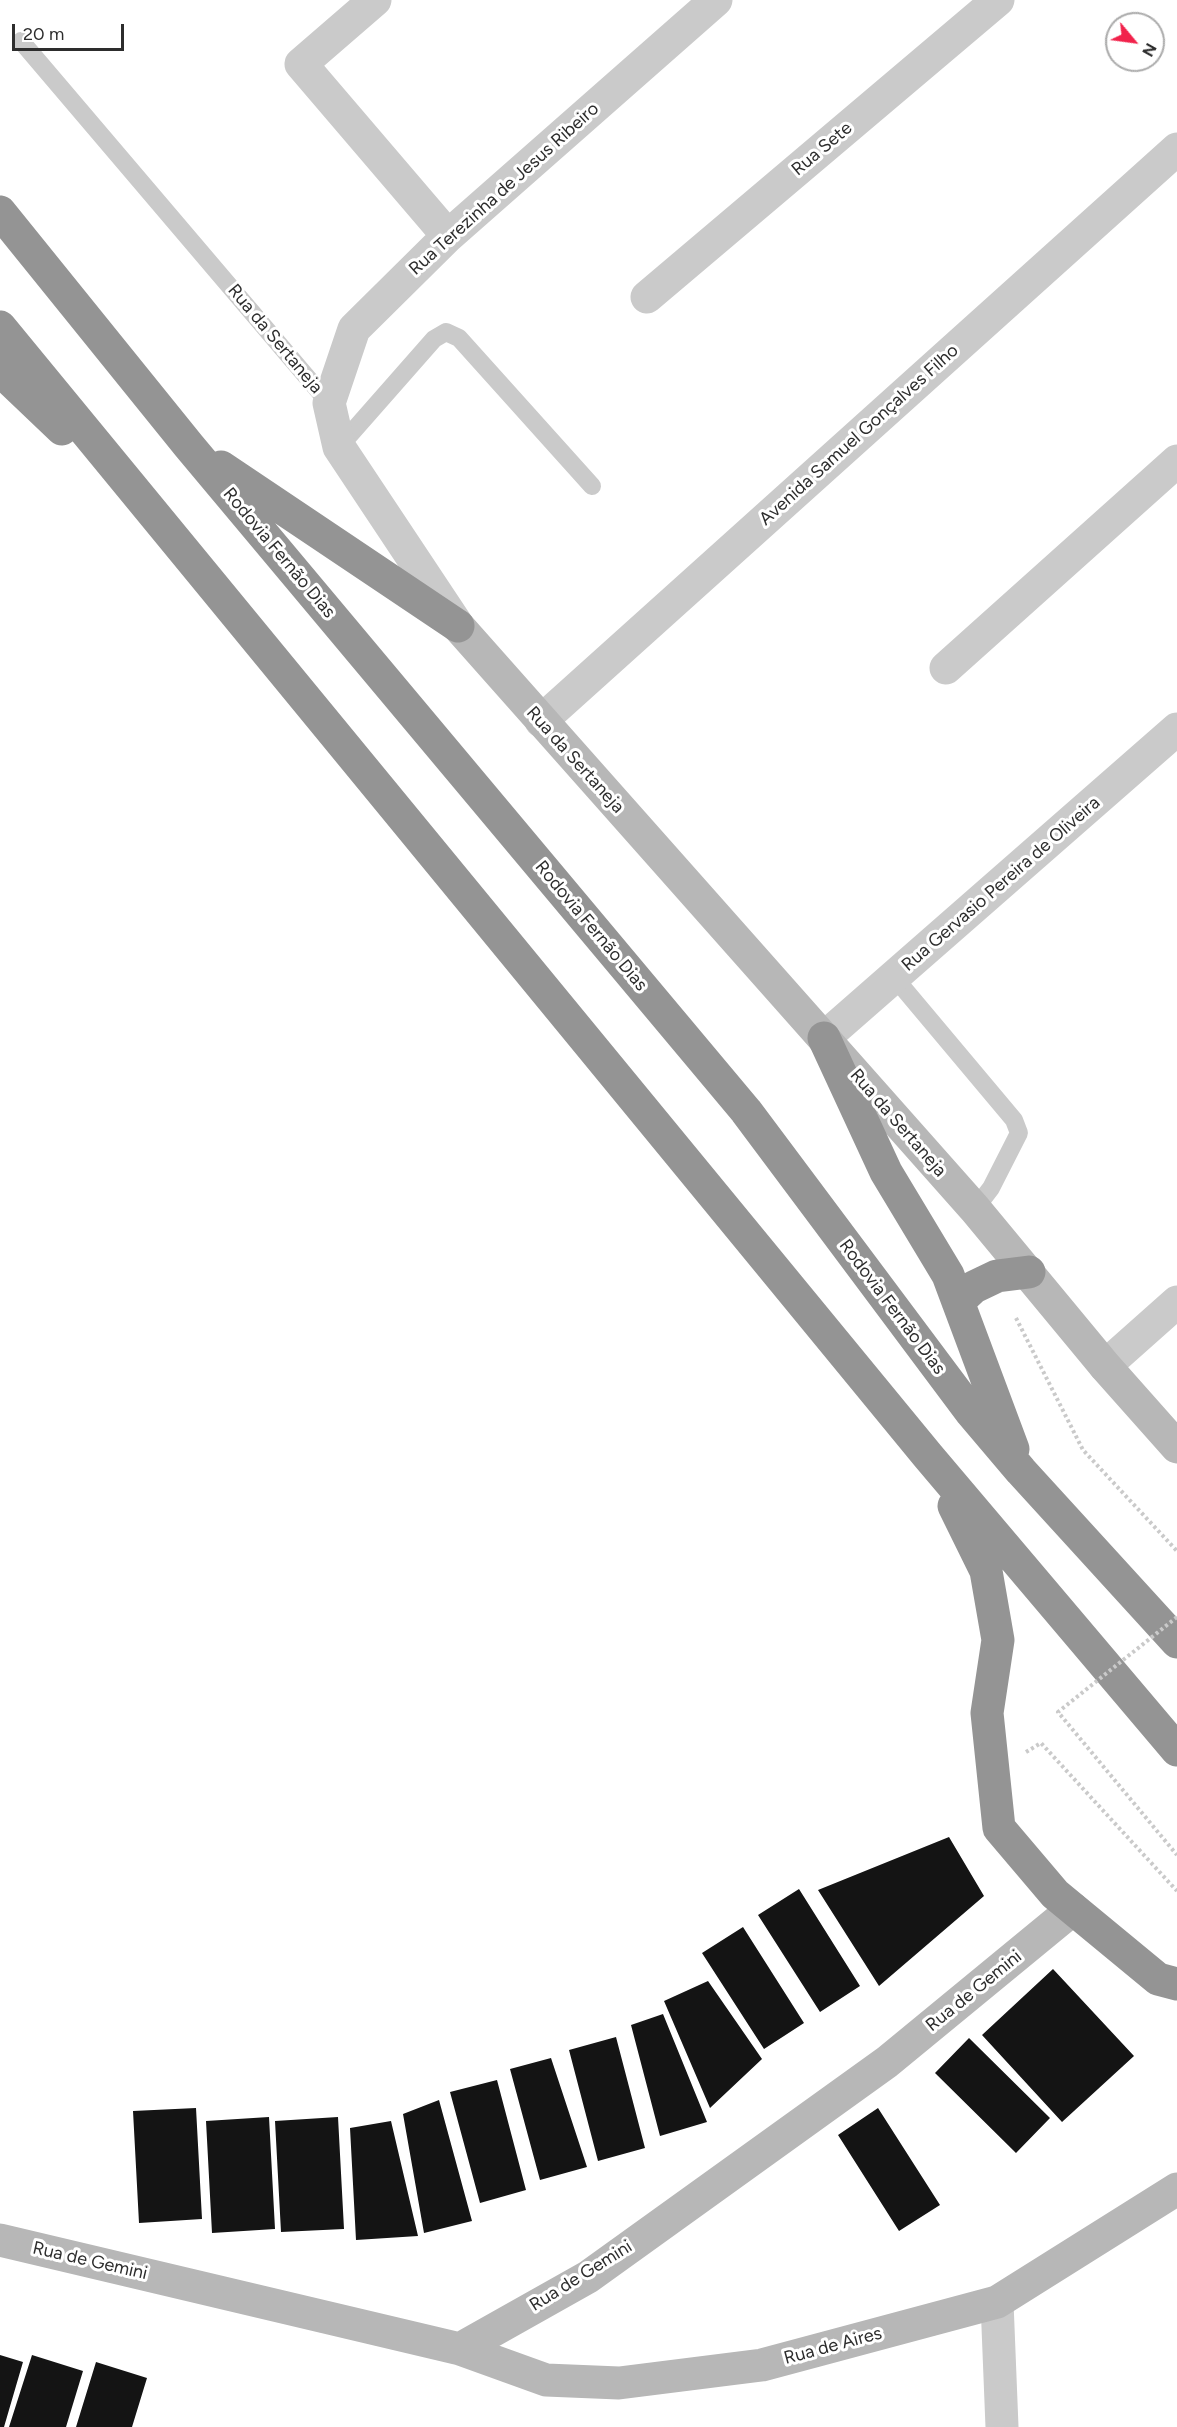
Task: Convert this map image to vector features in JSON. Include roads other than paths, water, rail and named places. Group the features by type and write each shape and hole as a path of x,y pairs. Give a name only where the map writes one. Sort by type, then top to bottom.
{"highway":[{"name":"Rodovia Fernão Dias","path":"0,212 189,446 746,1111 971,1412 1021,1471 1177,1642"},
{"path":"0,327 928,1456 1177,1750"},
{"path":"0,370 169,532"},
{"path":"189,446 458,626"},
{"path":"824,1038 886,1172 948,1275 1021,1471"},
{"path":"958,1302 974,1287 997,1276 1036,1281"},
{"path":"928,1456 987,1571 998,1640 987,1713 999,1828 1055,1894 1158,1979 1177,1984"}],"street":[{"path":"375,0 301,64 448,236"},
{"name":"Rua Terezinha de Jesus Ribeiro","path":"329,403 354,329 448,236 716,0"},
{"name":"Rua Sete","path":"647,297 998,0"},
{"name":"Avenida Samuel Gonçalves Filho","path":"541,721 1177,149"},
{"name":"Rua da Sertaneja","path":"329,403 339,447 458,626 975,1209 1105,1366 1177,1447"},
{"path":"946,668 1177,461"},
{"name":"Rua Gervasio Pereira de Oliveira","path":"824,1038 1177,729"},
{"path":"1105,1366 1177,1302"},
{"name":"Rua de Gemini","path":"7,2236 460,2349 588,2277 877,2069 1073,1909"},
{"name":"Rua de Aires","path":"460,2349 546,2380 619,2383 762,2365 997,2301 1177,2189"},
{"path":"997,2301 1002,2427"}],"lane":[{"name":"Rua da Sertaneja","path":"21,41 329,403"},
{"path":"339,447 434,339 446,332 459,338 592,486"},
{"path":"894,977 1014,1120 1019,1133 991,1188 975,1209"}]}
